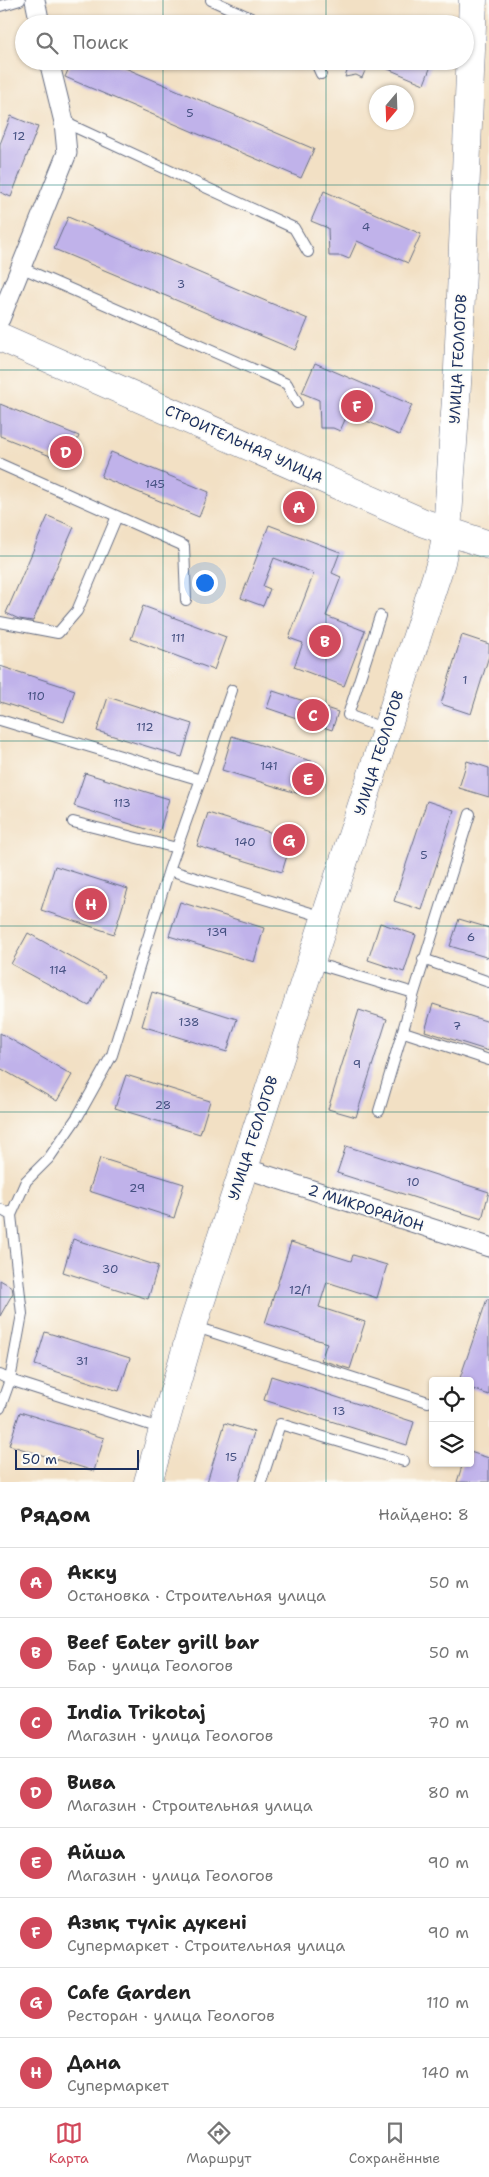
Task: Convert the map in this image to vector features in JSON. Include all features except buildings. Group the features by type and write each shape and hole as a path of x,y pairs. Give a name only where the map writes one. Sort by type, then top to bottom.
{"street":[{"path":"35,0 38,15"},
{"name":"УЛИЦА ГЕОЛОГОВ","path":"472,15 473,0"},
{"path":"0,318 67,153 64,122 51,70"},
{"name":"УЛИЦА ГЕОЛОГОВ","path":"148,1482 192,1325 441,562 447,532 458,370 470,70"},
{"name":"СТРОИТЕЛЬНАЯ УЛИЦА","path":"0,337 447,532 489,545"},
{"name":"2 МИКРОРАЙОН","path":"244,1168 489,1247"}],"lane":[{"path":"0,6 20,0"},
{"path":"211,0 244,15"},
{"path":"319,70 321,74"},
{"path":"64,122 294,228 308,252"},
{"path":"20,267 287,384 297,403"},
{"path":"0,464 184,546 186,600"},
{"path":"0,622 58,633 77,611 117,516"},
{"path":"380,616 348,714 386,730"},
{"path":"0,1408 5,1378 22,1314 11,1215 26,1181 49,1158 78,1116 112,1055 176,848 232,690"},
{"path":"0,720 200,780"},
{"path":"379,1111 404,1032 423,959 470,814"},
{"path":"73,822 176,848"},
{"path":"169,870 325,918"},
{"path":"423,959 489,982"},
{"path":"311,962 414,992"},
{"path":"404,1032 489,1060"},
{"path":"0,1209 11,1215"},
{"path":"192,1325 428,1402"},
{"path":"5,1378 164,1429"},
{"path":"262,1482 280,1424 404,1461"}],"place":[{"name":"Азық түлік дүкені","path":"357,406"},
{"name":"Вива","path":"66,452"},
{"name":"Акку","path":"299,507"},
{"name":"Beef Eater grill bar","path":"325,641"},
{"name":"India Trikotaj","path":"313,715"},
{"name":"Айша","path":"308,779"},
{"name":"Cafe Garden","path":"289,840"},
{"name":"Дана","path":"91,904"}]}
